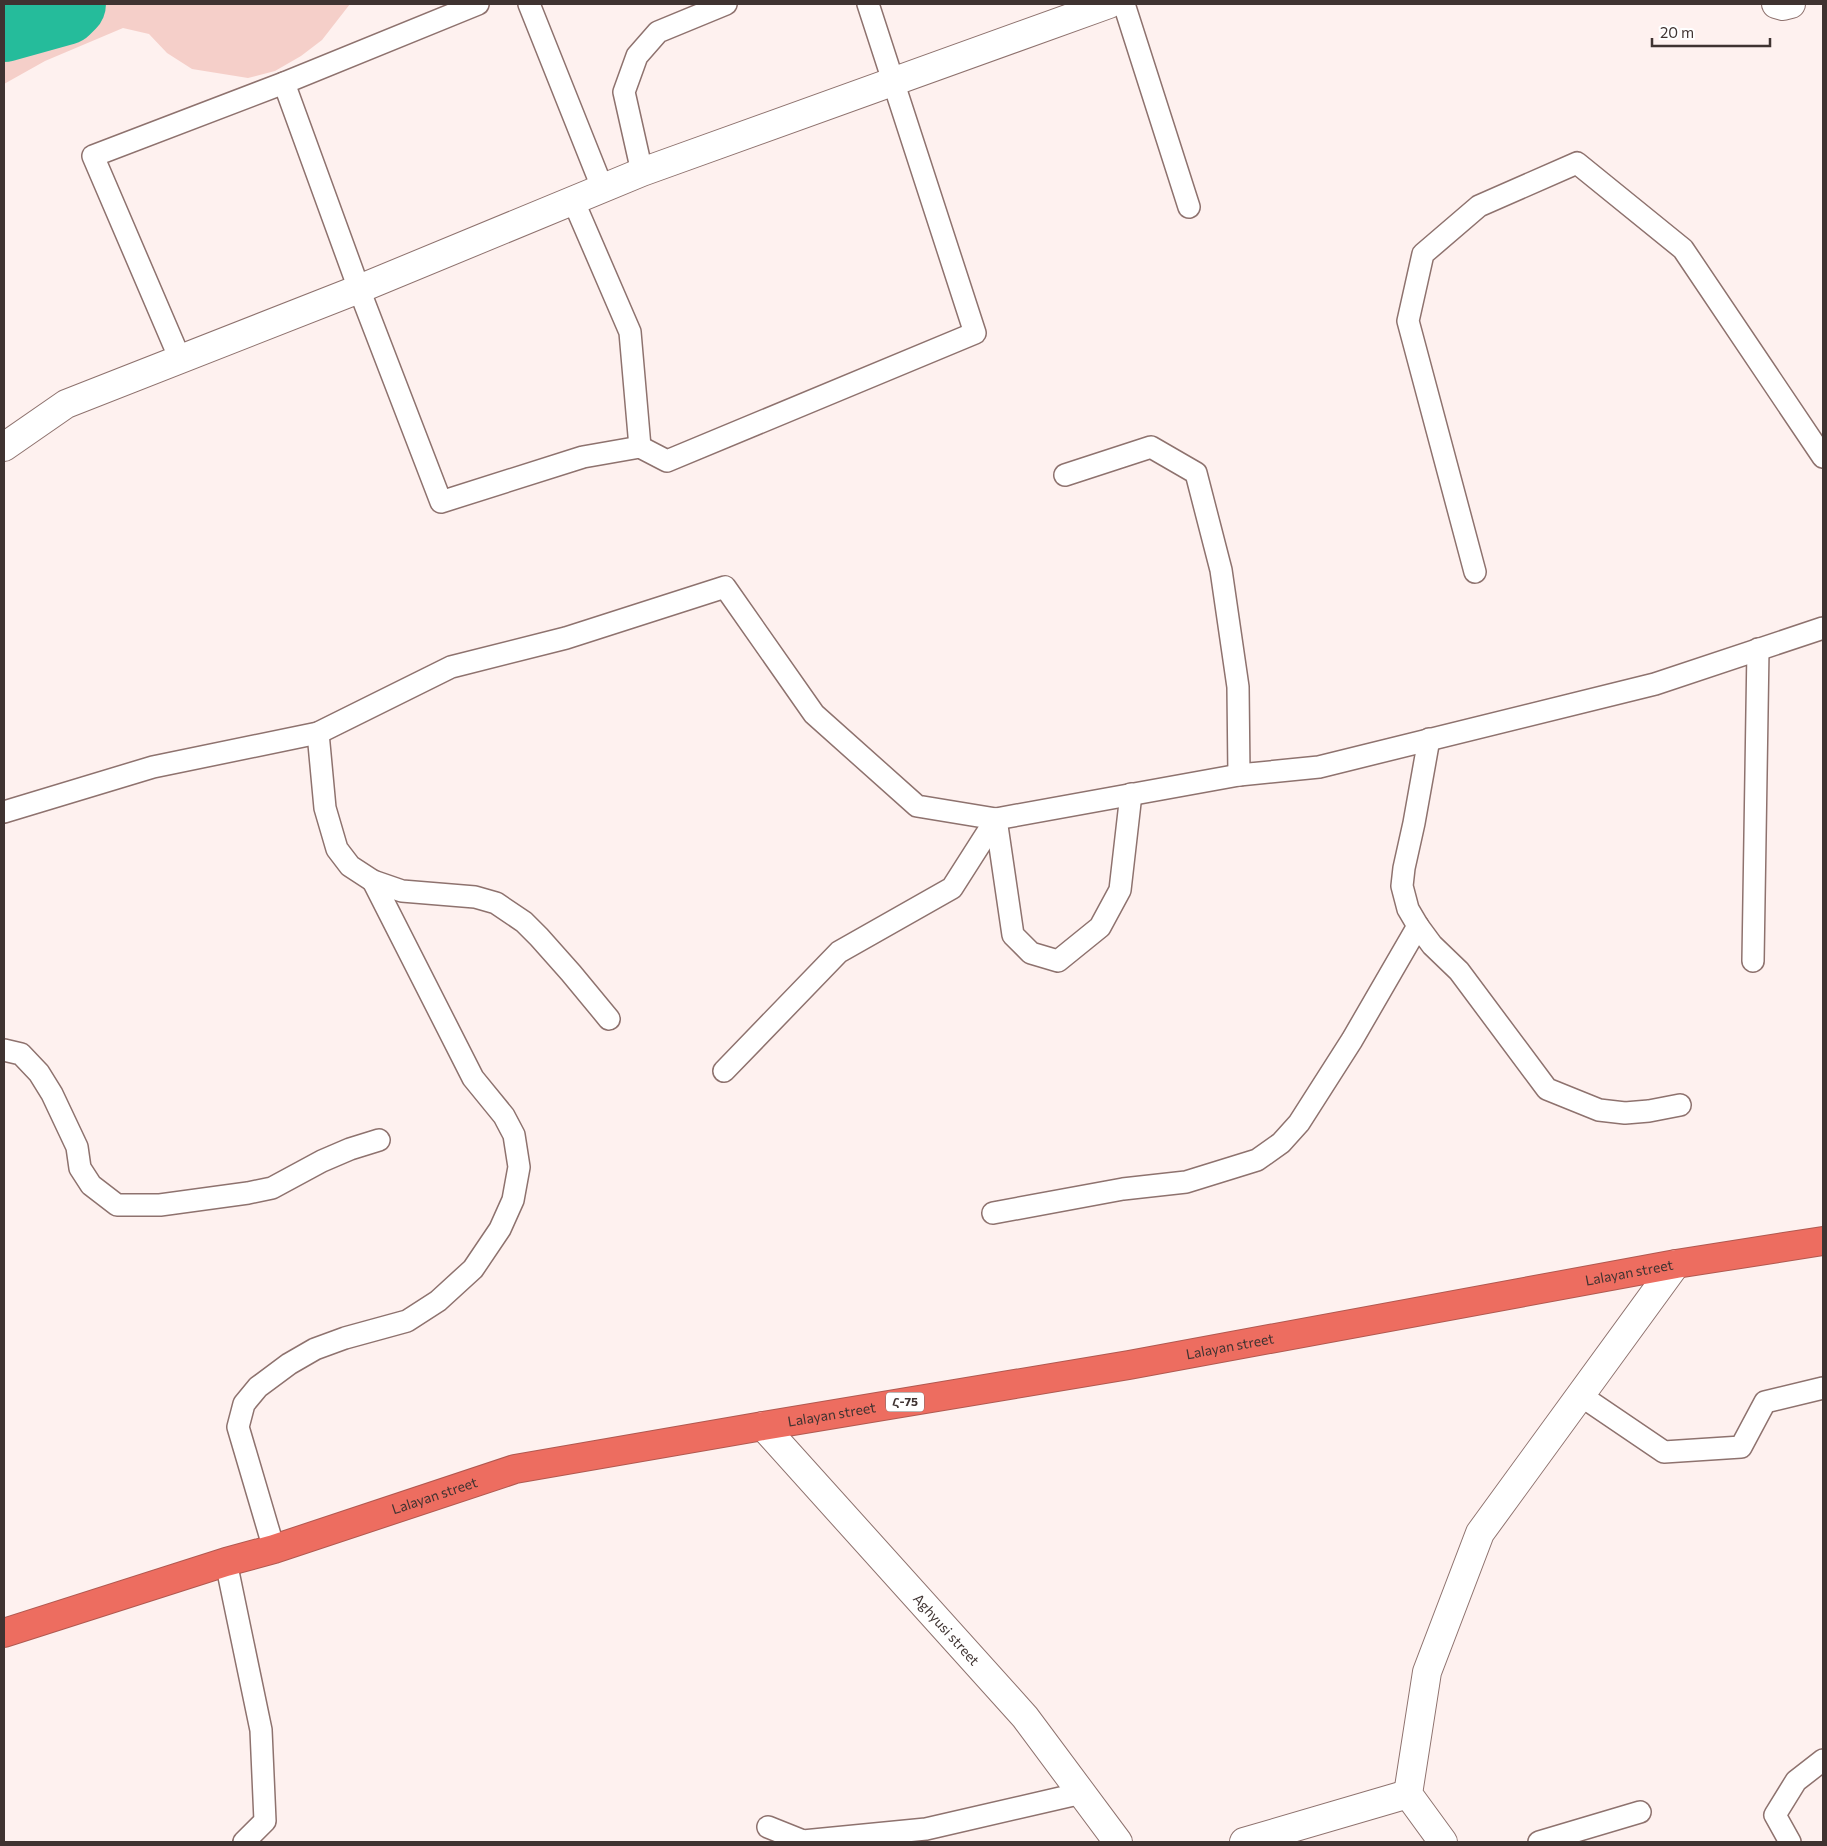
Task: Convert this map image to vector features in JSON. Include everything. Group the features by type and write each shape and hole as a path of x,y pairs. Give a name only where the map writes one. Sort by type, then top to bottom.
{"highway":[{"name":"Lalayan street","path":"4,1633 226,1562 274,1549 515,1469 1129,1366 1676,1264 1823,1241"}],"street":[{"path":"4,447 66,404 359,289 602,188 1109,4"},
{"path":"1776,4 1783,6 1790,4"},
{"path":"1443,1842 1408,1794 1427,1672 1480,1533 1676,1264"},
{"name":"Aghyusi street","path":"763,1426 1025,1717 1118,1842"},
{"path":"1244,1842 1408,1794"}],"lane":[{"path":"180,359 93,156 284,83 478,4"},
{"path":"529,4 602,188"},
{"path":"642,172 624,92 637,56 658,32 726,4"},
{"path":"284,83 359,289 441,502 583,457 640,447 667,461 975,333 868,4"},
{"path":"1124,4 1189,207"},
{"path":"1475,572 1408,321 1423,254 1479,206 1577,162 1683,248 1823,457"},
{"path":"573,200 630,332 640,447"},
{"path":"1064,475 1152,447 1196,472 1221,570 1236,678 1240,775"},
{"path":"4,812 153,767 318,733 451,667 566,638 725,587 814,714 917,806 996,819 1240,775 1318,767 1654,684 1823,628"},
{"path":"1753,961 1758,649"},
{"path":"318,733 325,808 337,849 350,866 373,881 402,890 475,897 496,903 524,922 539,937 609,1019"},
{"path":"1429,739 1402,886 1408,909 1418,926 1432,945 1460,972 1547,1089 1599,1110 1624,1113 1641,1112 1680,1105"},
{"path":"996,819 1014,935 1031,953 1058,961 1100,927 1120,890 1131,794"},
{"path":"724,1070 839,952 952,888 996,819"},
{"path":"274,1549 238,1427 244,1404 258,1387 289,1364 315,1349 345,1338 407,1321 438,1301 473,1269 500,1229 513,1200 519,1166 514,1135 504,1116 473,1078 373,881"},
{"path":"993,1213 1123,1189 1186,1182 1257,1160 1281,1143 1299,1123 1352,1040 1418,926"},
{"path":"4,1050 21,1054 39,1073 52,1094 77,1147 80,1168 91,1185 117,1205 160,1205 272,1188 322,1161 350,1149 379,1140"},
{"path":"1580,1395 1664,1452 1741,1448 1765,1402 1823,1388"},
{"path":"226,1562 261,1730 265,1821 244,1842"},
{"path":"1790,1842 1775,1815 1796,1781 1823,1760"},
{"path":"768,1827 803,1841 926,1829 1082,1793"},
{"path":"1539,1842 1640,1812"}],"shaded area":[{"path":"4,4 350,4 322,40 301,56 275,71 248,78 192,69 167,53 149,34 123,28 45,61 4,84"}],"waterway":[{"path":"4,27 65,10 71,4"}]}
